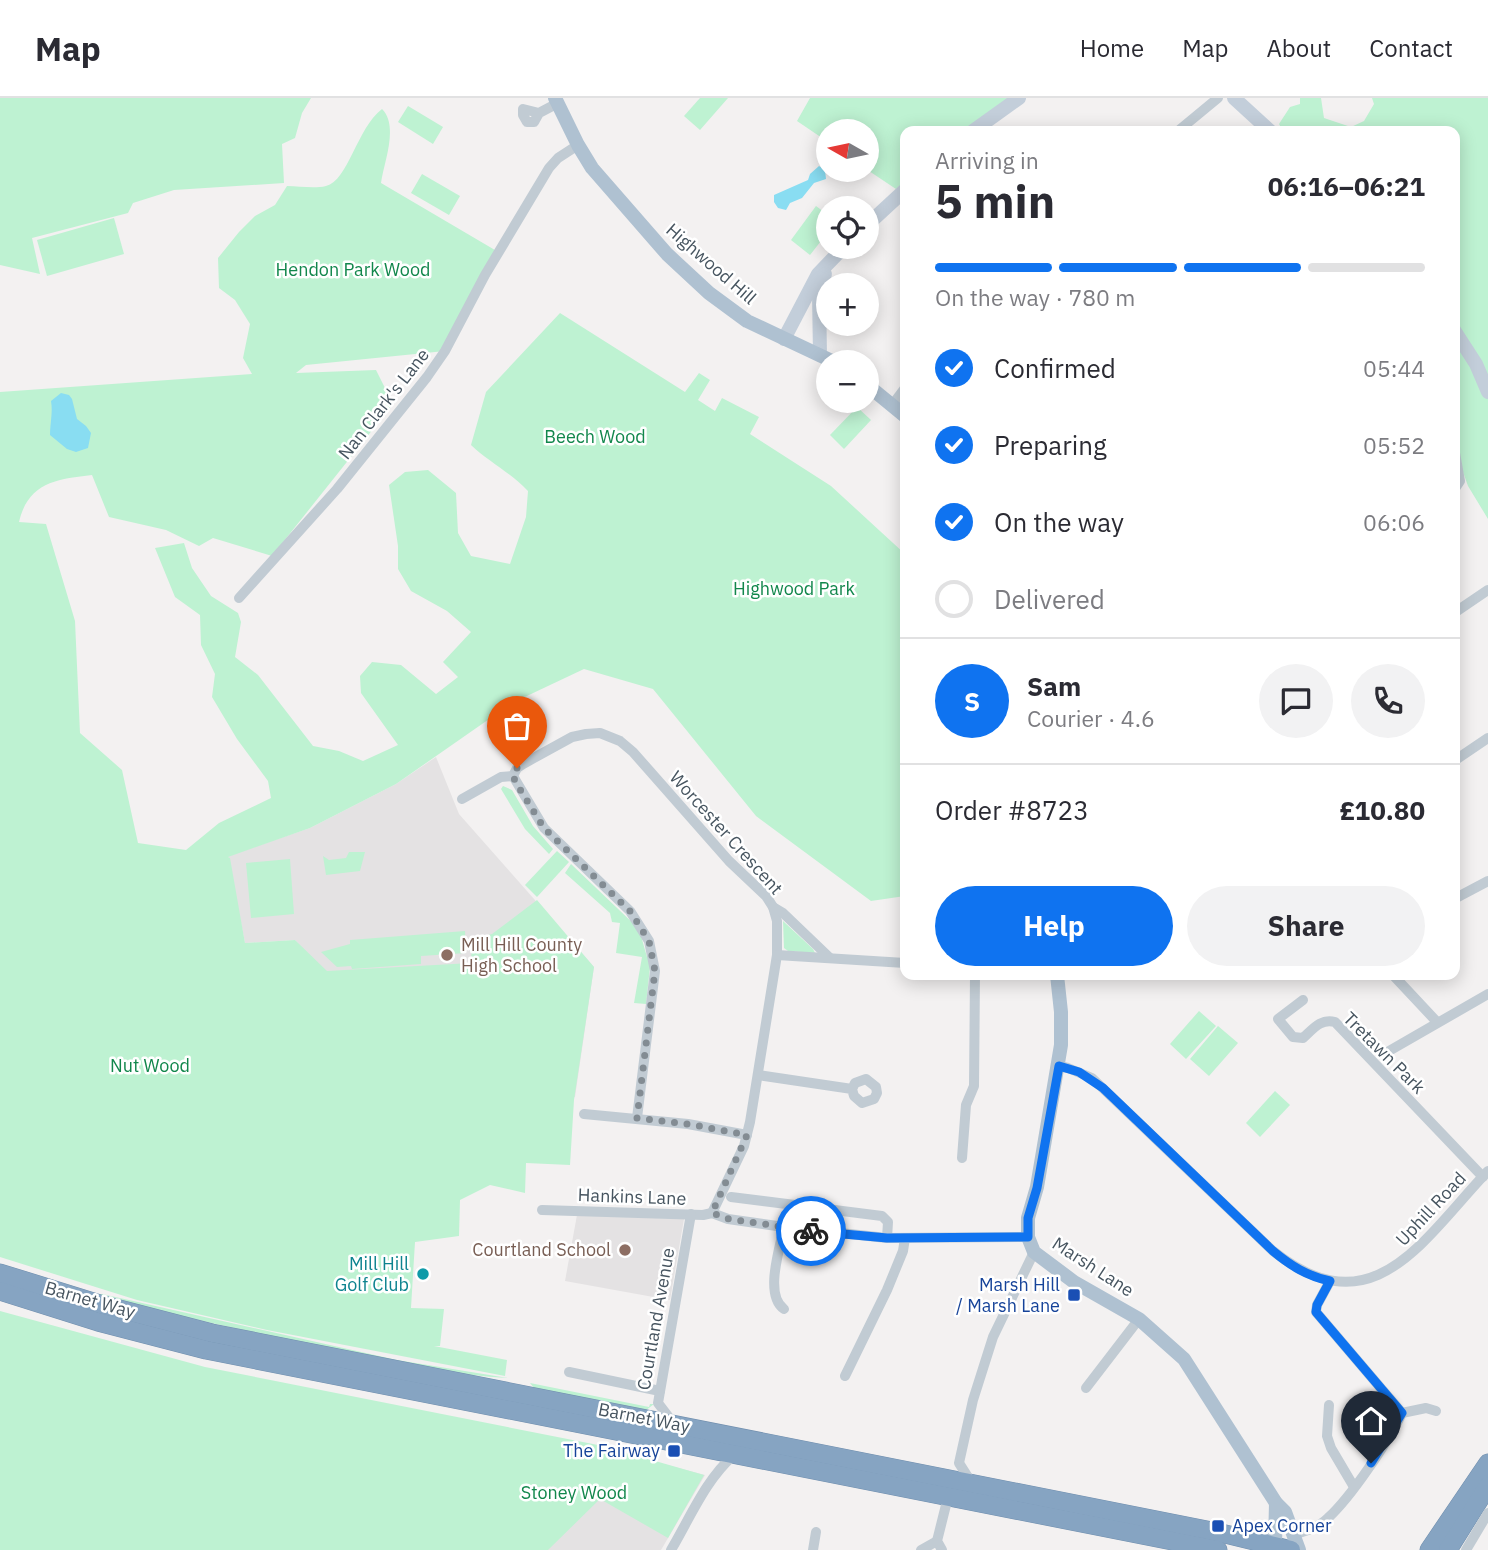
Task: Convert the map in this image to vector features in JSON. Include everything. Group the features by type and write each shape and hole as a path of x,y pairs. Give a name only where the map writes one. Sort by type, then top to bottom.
{"highway":[{"name":"Barnet Way","path":"0,1273 100,1304 212,1333 1284,1545"},
{"name":"Barnet Way","path":"0,1291 98,1322 206,1350 1218,1550"},
{"path":"1429,1550 1488,1463"},
{"path":"1448,1550 1488,1486"}],"main road":[{"path":"980,126 1019,98"},
{"path":"1234,98 1265,126"},
{"name":"Highwood Hill","path":"556,101 578,145 599,177 667,254 709,293 747,321 784,338"},
{"path":"879,214 900,195"},
{"path":"816,353 784,338 818,274 835,259"},
{"path":"826,273 828,267"},
{"path":"805,347 816,333"},
{"path":"1460,339 1476,364 1488,391"},
{"path":"879,394 900,410"},
{"name":"Marsh Lane","path":"1057,980 1062,1028 1059,1066 1037,1188 1028,1218 1028,1237 1034,1252 1074,1282 1139,1319 1184,1359 1276,1503 1285,1512 1284,1545"},
{"name":"Marsh Lane","path":"1276,1503 1284,1545"},
{"name":"Marsh Lane","path":"1284,1545 1299,1550"}],"street":[{"path":"1184,126 1217,98"},
{"path":"539,113 556,101"},
{"name":"Nan Clark's Lane","path":"239,598 337,489 421,385 445,351 485,275 549,168 558,158 578,145"},
{"path":"893,404 900,395"},
{"path":"1460,609 1488,590"},
{"name":"Worcester Crescent","path":"462,799 501,777 513,776 523,764 572,737 600,733 620,741 633,752 729,861 766,896 773,907 779,935 777,955 747,1135 712,1213"},
{"path":"1460,757 1488,738"},
{"path":"513,776 544,828 630,911 649,941 655,971 637,1118"},
{"path":"1460,896 1488,881"},
{"path":"773,907 783,913 830,958"},
{"path":"777,955 900,963"},
{"path":"962,1158 965,1105 974,1086 975,980"},
{"path":"1399,980 1437,1022"},
{"path":"1389,1051 1488,993"},
{"name":"Tretawn Park","path":"1303,1000 1278,1019 1293,1037 1303,1038 1320,1022 1335,1022 1485,1174"},
{"name":"Uphill Road","path":"1059,1066 1092,1078 1293,1268 1330,1281 1374,1278 1397,1266 1423,1242 1485,1174"},
{"path":"758,1074 852,1089"},
{"path":"584,1114 688,1124 747,1135"},
{"path":"731,1197 881,1216 888,1222 887,1238"},
{"name":"Hankins Lane","path":"542,1210 712,1213 729,1219 784,1227 887,1238 1028,1237"},
{"name":"Courtland Avenue","path":"674,1424 658,1403 691,1214"},
{"path":"784,1227 774,1287 776,1301 784,1310"},
{"path":"845,1376 887,1290 903,1251 905,1238"},
{"path":"972,1483 959,1463 973,1400 993,1337 1034,1252"},
{"path":"1330,1281 1316,1312 1402,1413"},
{"path":"1086,1388 1139,1319"},
{"name":"Barnet Way","path":"569,1373 660,1391"},
{"path":"1329,1405 1327,1436 1354,1487"},
{"path":"1284,1545 1329,1518 1354,1487 1402,1413 1426,1408 1436,1411"},
{"path":"672,1550 714,1477 734,1455"},
{"path":"921,1550 939,1545 948,1497"},
{"path":"1466,1550 1488,1513"},
{"path":"813,1550 816,1532"}],"shaded area":[{"name":"Mill Hill County High School","path":"436,757 459,814 594,967 575,1097 461,1123 295,940 245,943 228,856 310,828 396,784"},
{"name":"Courtland School","path":"577,1215 684,1219 670,1300 565,1281"},
{"path":"603,1448 705,1475 661,1550 518,1550"}],"green space":[{"path":"0,98 311,98 302,113 295,138 282,144 284,183 174,190 133,203 128,213 32,238 40,274 0,265"},
{"path":"700,98 728,98 700,130 684,116"},
{"path":"810,98 1009,98 970,126 900,126 900,185 896,189 879,178 879,119 816,119 816,134 797,121"},
{"path":"1300,98 1321,98 1324,118 1348,126 1280,126 1290,107 1300,104"},
{"path":"1372,98 1488,98 1488,519 1468,486 1460,464 1460,126 1353,126 1364,121 1374,104"},
{"path":"408,106 443,127 433,144 398,122"},
{"path":"382,109 389,125 390,134 381,183 500,253 445,351 306,365 296,373 376,370 393,404 272,556 213,538 199,546 166,530 109,517 92,475 45,485 29,499 23,509 19,522 46,524 75,621 80,733 122,770 138,843 186,850 219,823 271,798 268,781 237,739 212,697 215,674 201,645 200,615 175,597 155,548 184,543 192,568 211,596 238,613 241,622 235,657 258,675 313,746 339,751 363,761 398,745 361,693 360,676 372,662 401,665 436,694 458,677 443,662 471,632 447,611 411,591 398,569 398,546 389,485 405,472 428,470 456,493 458,533 471,556 510,564 526,517 528,491 471,445 486,392 560,313 685,392 699,373 710,380 698,400 715,411 722,398 759,417 750,434 831,486 900,549 900,897 871,901 756,816 653,689 584,669 512,703 396,784 310,828 228,857 245,943 295,940 327,971 471,963 472,939 492,934 537,900 594,967 574,1100 570,1165 526,1163 525,1193 490,1185 460,1200 459,1236 415,1242 411,1308 444,1309 440,1346 434,1346 507,1360 505,1376 267,1330 137,1300 0,1257 0,392 252,374 243,358 250,324 235,300 219,288 218,258 255,216 275,205 287,186 321,187 334,182 341,175 373,118"},
{"path":"422,174 460,196 449,215 411,193"},
{"path":"816,206 816,247 810,255 791,240"},
{"path":"114,218 124,254 47,276 37,240"},
{"path":"851,413 863,413 871,420 844,449 830,435"},
{"path":"503,786 512,790 533,826 553,849 549,854 525,829 501,789"},
{"path":"557,851 569,862 537,897 525,885"},
{"path":"349,852 365,852 360,871 326,875 323,856 329,860 346,858"},
{"path":"290,859 294,914 251,918 246,863"},
{"path":"571,864 639,929 647,957 651,958 646,1004 634,1003 642,957 616,953 620,923 612,922 610,913 565,873"},
{"path":"783,921 815,953 788,951 784,948"},
{"name":"Mill Hill County High School","path":"465,931 466,953 421,956 421,964 352,969 351,966 337,967 321,952 350,944 350,940"},
{"path":"1199,1011 1216,1026 1186,1059 1170,1044"},
{"path":"1218,1026 1238,1043 1209,1076 1190,1059"},
{"path":"1275,1091 1290,1105 1260,1137 1246,1123"},
{"path":"102,1294 397,1360 508,1378 433,1369 293,1341 96,1295"},
{"name":"Stoney Wood","path":"0,1311 205,1367 603,1446 704,1475 668,1538 600,1499 548,1550 0,1550"},
{"path":"530,1383 649,1407 654,1404 645,1411 535,1389"}],"water":[{"path":"816,169 817,182 802,198 790,203 786,210 778,208 774,195 808,180"},
{"path":"61,393 72,399 77,419 91,433 88,448 76,452 67,449 50,435 51,401"}],"way so far":[{"path":"517,768 513,776 516,783 544,828 630,911 649,941 655,971 637,1118 747,1135 712,1213 729,1219 811,1231"}],"place":[{"name":"Mill Hill County High School","path":"447,955"},
{"name":"Courtland School","path":"625,1250"},
{"name":"Mill Hill Golf Club","path":"423,1274"},
{"name":"Marsh Hill / Marsh Lane","path":"1074,1295"},
{"name":"The Fairway","path":"674,1451"},
{"name":"Apex Corner","path":"1218,1526"}],"route":[{"path":"811,1231 887,1238 1028,1237 1028,1218 1037,1188 1059,1066 1079,1072 1092,1078 1103,1088 1293,1268 1330,1281 1315,1308 1316,1312 1402,1413 1371,1463"}],"park label":[{"name":"Hendon Park Wood","path":"353,270"},
{"name":"Beech Wood","path":"595,437"},
{"name":"Highwood Park","path":"794,589"},
{"name":"Nut Wood","path":"150,1066"}]}
